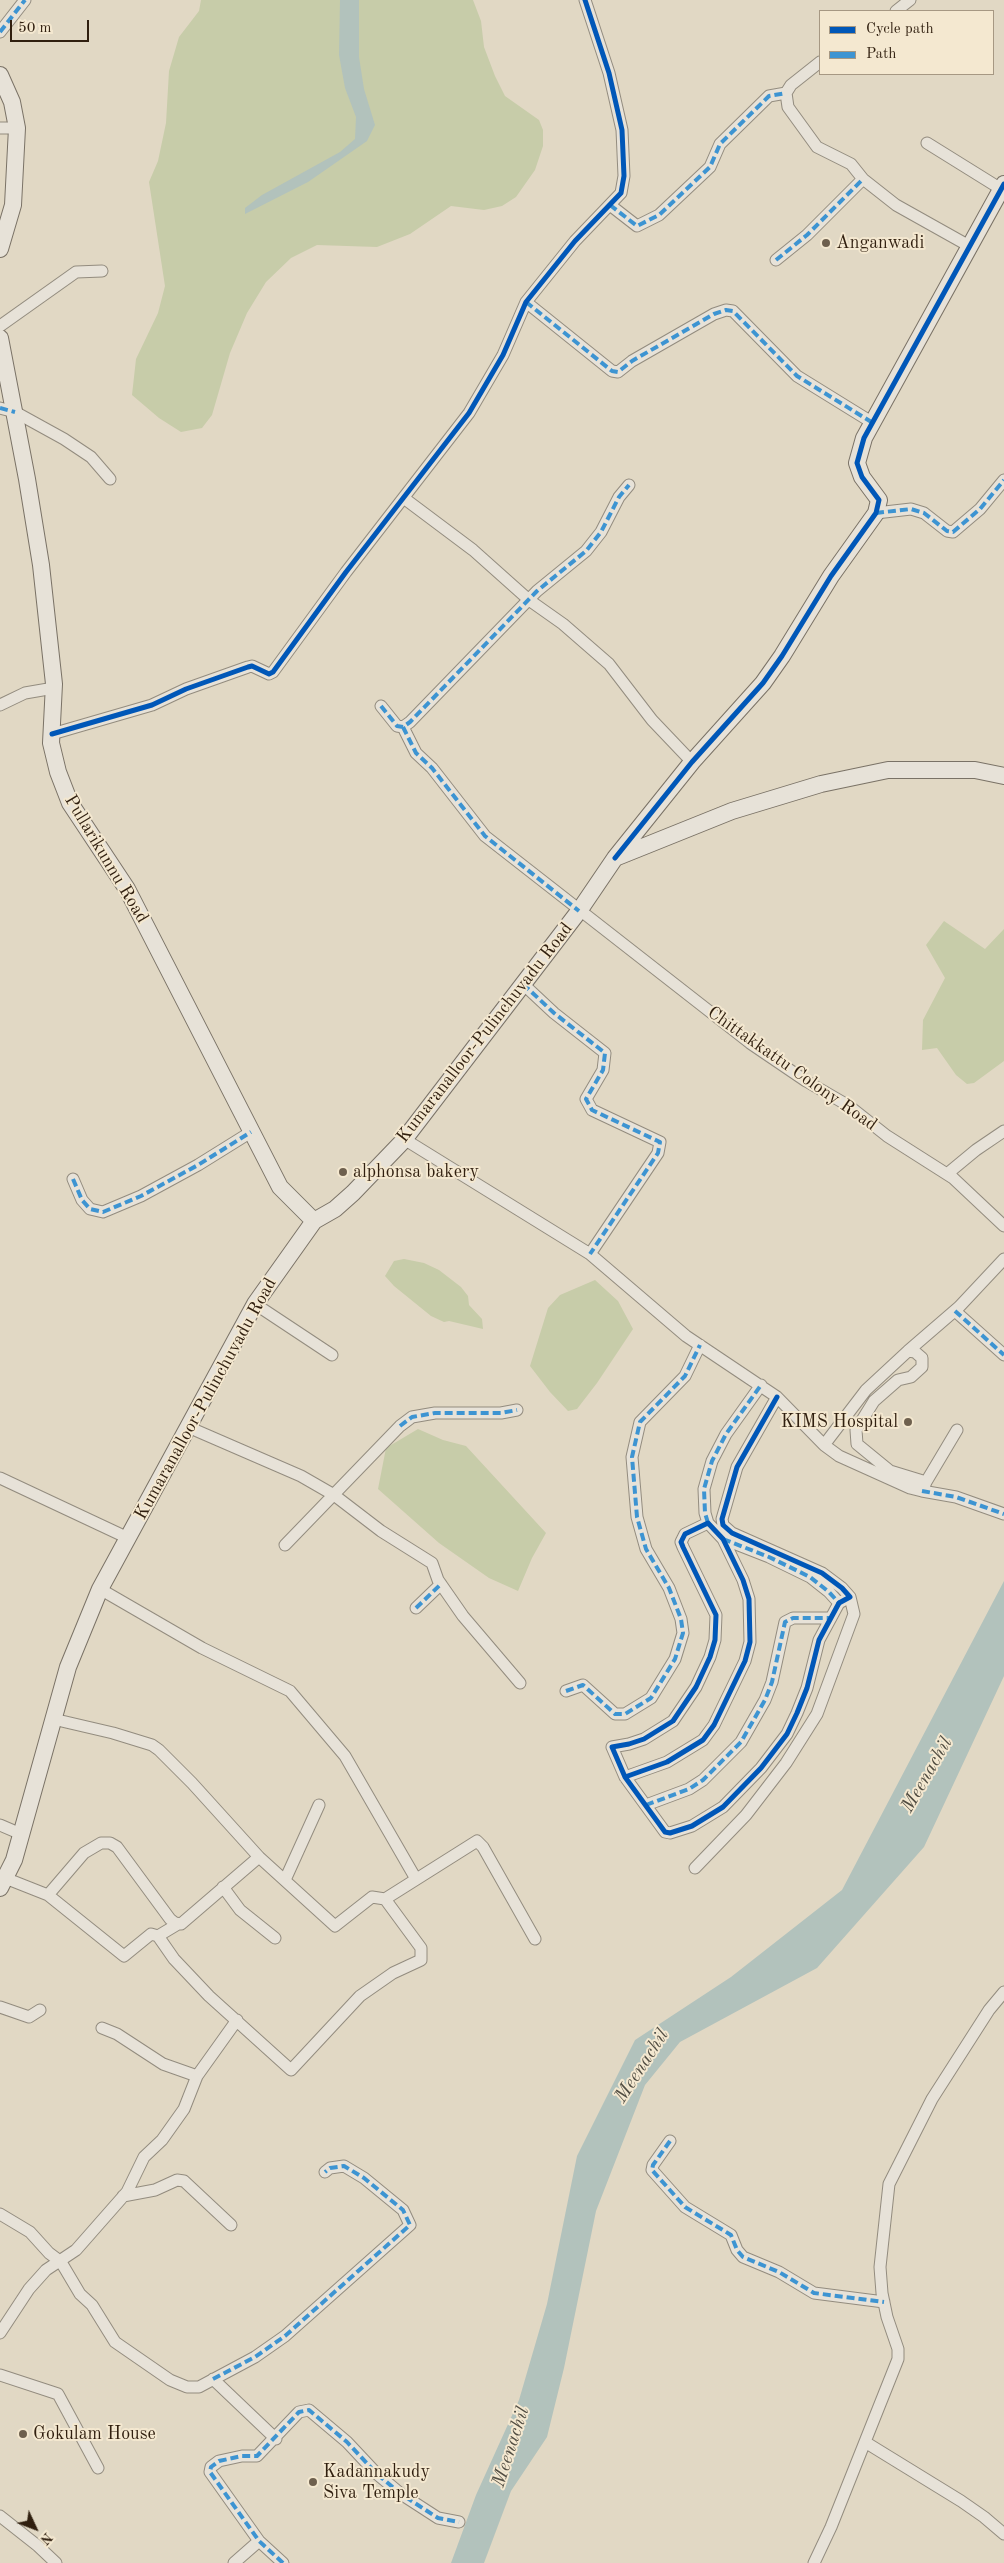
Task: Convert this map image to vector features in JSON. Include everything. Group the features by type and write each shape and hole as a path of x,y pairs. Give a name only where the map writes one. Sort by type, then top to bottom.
{"main road":[{"path":"0,75 12,102 17,128 13,205 5,215 0,248"},
{"path":"876,513 879,500 862,477 857,463 864,438 918,338 1001,195"},
{"name":"Pullarikunnu Road","path":"0,338 7,410 41,565 54,688 52,743 58,772 70,803 127,889 280,1187 314,1221"},
{"name":"Kumaranalloor-Pulinchuvadu Road","path":"2,1883 14,1860 68,1667 100,1589 255,1304 314,1221 335,1209 353,1193 404,1139 579,911 615,858 692,762 768,676 831,576 876,513"},
{"path":"615,858 732,811 821,784 888,770 975,770 1004,776"}],"street":[{"path":"0,32 25,0"},
{"path":"52,734 152,705 186,689 248,667 255,667 269,674 273,672 346,572 469,414 503,355 526,302 575,241 621,193 623,184 622,130 609,74 585,0"},
{"path":"897,10 910,0"},
{"path":"610,205 638,226 659,215 710,167 720,144 769,96 786,93 792,85 819,63"},
{"path":"786,93 788,107 818,147 852,164 863,179 896,205 971,247"},
{"path":"0,128 17,128"},
{"path":"927,143 1001,195"},
{"path":"776,260 807,235 863,179"},
{"path":"0,326 76,272 102,271"},
{"path":"526,302 612,371 618,372 632,361 714,314 726,310 733,311 797,376 873,423"},
{"path":"7,410 91,457 110,479"},
{"path":"876,513 911,509 924,513 947,531 953,532 980,509 1004,480"},
{"path":"381,706 398,726 403,727 529,600 586,550 601,532 619,498 629,485"},
{"path":"405,498 473,550 529,600 563,624 609,664 652,720 692,762"},
{"path":"0,705 25,693 54,688"},
{"name":"Chittakkattu Colony Road","path":"403,727 416,753 432,768 485,836 750,1043 806,1081 849,1106 887,1136 947,1174 1004,1226"},
{"path":"523,984 605,1053 603,1070 586,1099 592,1110 660,1142 658,1153 590,1254"},
{"path":"947,1174 976,1150 1004,1131"},
{"path":"73,1179 82,1200 90,1209 103,1212 141,1196 198,1165 252,1132"},
{"path":"404,1139 590,1254 686,1336 761,1385 776,1397 824,1445 839,1456 910,1488 924,1486"},
{"path":"824,1445 866,1390 955,1311 1004,1259"},
{"path":"255,1304 332,1355"},
{"path":"955,1311 1004,1354"},
{"path":"566,1692 583,1685 614,1714 625,1714 651,1698 675,1659 683,1633 681,1619 675,1600 646,1550 637,1516 632,1457 640,1422 685,1376 700,1344"},
{"path":"908,1351 915,1352 922,1358 922,1367 911,1377 898,1380 874,1401 856,1430 857,1444 890,1470 924,1486 1004,1514"},
{"path":"625,1777 667,1762 703,1740 714,1725 738,1681 750,1642 749,1599 743,1580 723,1539 708,1523 705,1513 704,1489 712,1461 726,1434 761,1385"},
{"path":"695,1868 746,1815 786,1763 817,1714 854,1614 850,1597 842,1588 822,1573 732,1533 724,1525 722,1519 738,1466 776,1397"},
{"path":"285,1545 400,1426 412,1417 435,1413 502,1413 517,1410"},
{"path":"188,1427 301,1476 334,1495 382,1531 432,1563 441,1584 463,1616 520,1683"},
{"path":"924,1486 941,1454 957,1430"},
{"path":"0,1478 128,1538"},
{"path":"708,1523 684,1534 681,1542 716,1615 715,1640 710,1657 696,1686 673,1721 644,1738 629,1744 612,1747 625,1777 665,1832 670,1833 698,1822 723,1806 761,1768 787,1734 807,1688 819,1640 839,1603 850,1597"},
{"path":"723,1539 769,1557 810,1577 829,1592 839,1603"},
{"path":"416,1608 441,1584"},
{"path":"100,1589 202,1648 290,1691 345,1756 416,1880"},
{"path":"646,1805 689,1789 704,1780 742,1742 765,1700 772,1682 785,1622 793,1618 831,1618"},
{"path":"53,1720 81,1724 152,1745 192,1782 259,1857 335,1926 372,1897 385,1899 477,1841 483,1847 535,1939"},
{"path":"285,1880 319,1805"},
{"path":"0,1825 21,1834"},
{"path":"48,1895 84,1853 102,1843 110,1842 117,1847 170,1919 178,1924"},
{"path":"158,1936 185,1922 259,1857"},
{"path":"2,1883 48,1895 124,1956 151,1934 158,1936 180,1965 209,1996 291,2070 360,1996 393,1972 421,1960 422,1948 385,1899"},
{"path":"223,1887 240,1910 274,1938"},
{"path":"814,2563 832,2528 898,2359 898,2349 884,2302 880,2267 889,2184 932,2099 988,2010 1004,1992"},
{"path":"0,2007 29,2016 40,2010"},
{"path":"0,2333 29,2289 46,2270 61,2262 76,2250 123,2196 144,2157 162,2140 184,2109 197,2076 237,2020"},
{"path":"102,2028 117,2034 163,2064 197,2076"},
{"path":"670,2141 653,2165 652,2170 685,2207 697,2216 731,2234 737,2250 743,2257 779,2272 814,2293 884,2302"},
{"path":"0,2214 30,2232 49,2253 61,2262 80,2294 92,2305 115,2342 155,2371 187,2387 199,2387 255,2357 285,2336 410,2225 402,2210 364,2178 344,2166 330,2168 325,2172"},
{"path":"123,2196 155,2190 177,2180 184,2181 232,2225"},
{"path":"0,2375 58,2394 98,2468"},
{"path":"213,2378 276,2439"},
{"path":"282,2563 259,2541 210,2472 211,2467 219,2461 257,2456 276,2439 300,2412 308,2410 347,2442 377,2474 410,2501 438,2518 459,2522"},
{"path":"865,2442 968,2506 1004,2534"},
{"path":"0,2516 56,2563"},
{"path":"234,2563 259,2541"}],"green space":[{"path":"201,0 473,0 481,21 484,47 495,76 505,96 539,120 543,130 543,146 535,170 516,197 502,206 484,210 451,206 410,234 377,247 317,245 291,258 266,282 247,313 230,353 212,415 202,428 181,432 159,418 132,395 136,359 158,313 165,286 149,182 158,161 166,123 169,71 179,37 199,11"},
{"path":"944,921 985,949 1004,929 1004,1061 974,1083 967,1084 956,1075 937,1048 922,1050 923,1020 945,978 926,945"},
{"path":"404,1259 424,1263 439,1270 461,1287 468,1296 469,1305 482,1319 483,1329 449,1321 444,1322 431,1316 394,1286 385,1276 394,1261"},
{"path":"595,1280 618,1301 633,1329 577,1409 568,1411 530,1366 548,1308 560,1295"},
{"path":"418,1429 443,1440 466,1446 546,1533 532,1558 518,1591 489,1578 439,1543 378,1489 386,1448"}],"water":[{"path":"340,0 359,0 359,57 364,89 375,125 367,141 308,182 245,214 245,208 262,195 340,152 355,139 356,117 345,88 339,55"},
{"name":"Meenachil","path":"1004,1581 1004,1676 924,1847 817,1968 680,2042 645,2085 596,2211 564,2368 547,2437 511,2491 484,2563 451,2563 476,2495 519,2400 547,2304 577,2156 635,2040 731,1977 842,1890"}],"marked path":[{"path":"0,32 25,0"},
{"path":"610,205 637,226 659,215 710,167 720,144 769,96 786,93"},
{"path":"776,260 807,235 863,179"},
{"path":"526,302 612,371 618,372 632,361 714,314 726,310 733,311 797,376 873,423"},
{"path":"0,408 15,412"},
{"path":"876,513 911,509 924,513 947,531 953,532 980,509 1004,480"},
{"path":"381,706 397,726 403,727 410,722 537,591 586,551 601,532 619,497 629,485"},
{"path":"403,727 416,753 432,768 485,836 579,911"},
{"path":"523,984 554,1013 605,1053 603,1070 586,1099 592,1110 660,1142 658,1153 590,1254"},
{"path":"73,1179 82,1200 90,1209 103,1212 141,1196 198,1165 251,1132"},
{"path":"955,1311 1004,1355"},
{"path":"566,1691 583,1685 615,1714 625,1714 651,1698 675,1659 683,1633 681,1619 669,1588 646,1549 637,1517 632,1457 640,1422 685,1376 700,1345"},
{"path":"708,1523 705,1513 704,1489 712,1461 726,1434 761,1385"},
{"path":"400,1426 412,1417 435,1413 501,1413 517,1410"},
{"path":"922,1491 956,1497 1004,1514"},
{"path":"723,1539 769,1557 810,1577 829,1592 839,1603 838,1606"},
{"path":"416,1608 441,1584"},
{"path":"646,1805 689,1789 703,1780 741,1742 765,1700 772,1682 785,1622 793,1618 831,1618"},
{"path":"670,2141 653,2165 652,2170 685,2207 731,2235 737,2250 743,2257 779,2272 814,2293 884,2302"},
{"path":"213,2379 255,2357 285,2336 410,2225 403,2210 364,2178 344,2166 330,2168 325,2172"},
{"path":"283,2563 259,2541 210,2472 211,2467 219,2461 242,2456 257,2456 299,2412 309,2410 347,2442 377,2474 401,2494 438,2518 459,2522"}],"cycle path":[{"path":"52,734 152,705 186,689 248,667 252,666 269,674 273,672 346,572 469,413 503,355 526,302 575,241 621,193 624,176 622,130 609,73 585,0"},
{"path":"615,858 692,762 763,683 782,656 831,576 876,513 879,500 862,477 857,463 864,438 1004,184"},
{"path":"625,1777 667,1762 703,1740 714,1725 745,1661 750,1642 749,1599 743,1580 723,1539 708,1523 685,1534 681,1542 716,1615 715,1640 710,1657 696,1687 673,1721 644,1739 612,1747 625,1777 665,1832 670,1833 692,1826 723,1807 761,1768 787,1734 797,1713 807,1688 819,1640 839,1603 850,1597 842,1588 822,1573 732,1533 723,1525 722,1519 737,1467 777,1397"}],"place":[{"name":"Anganwadi","path":"826,243"},
{"name":"alphonsa bakery","path":"343,1172"},
{"name":"KIMS Hospital","path":"908,1422"},
{"name":"Gokulam House","path":"23,2434"},
{"name":"Kadannakudy Siva Temple","path":"313,2482"}]}
